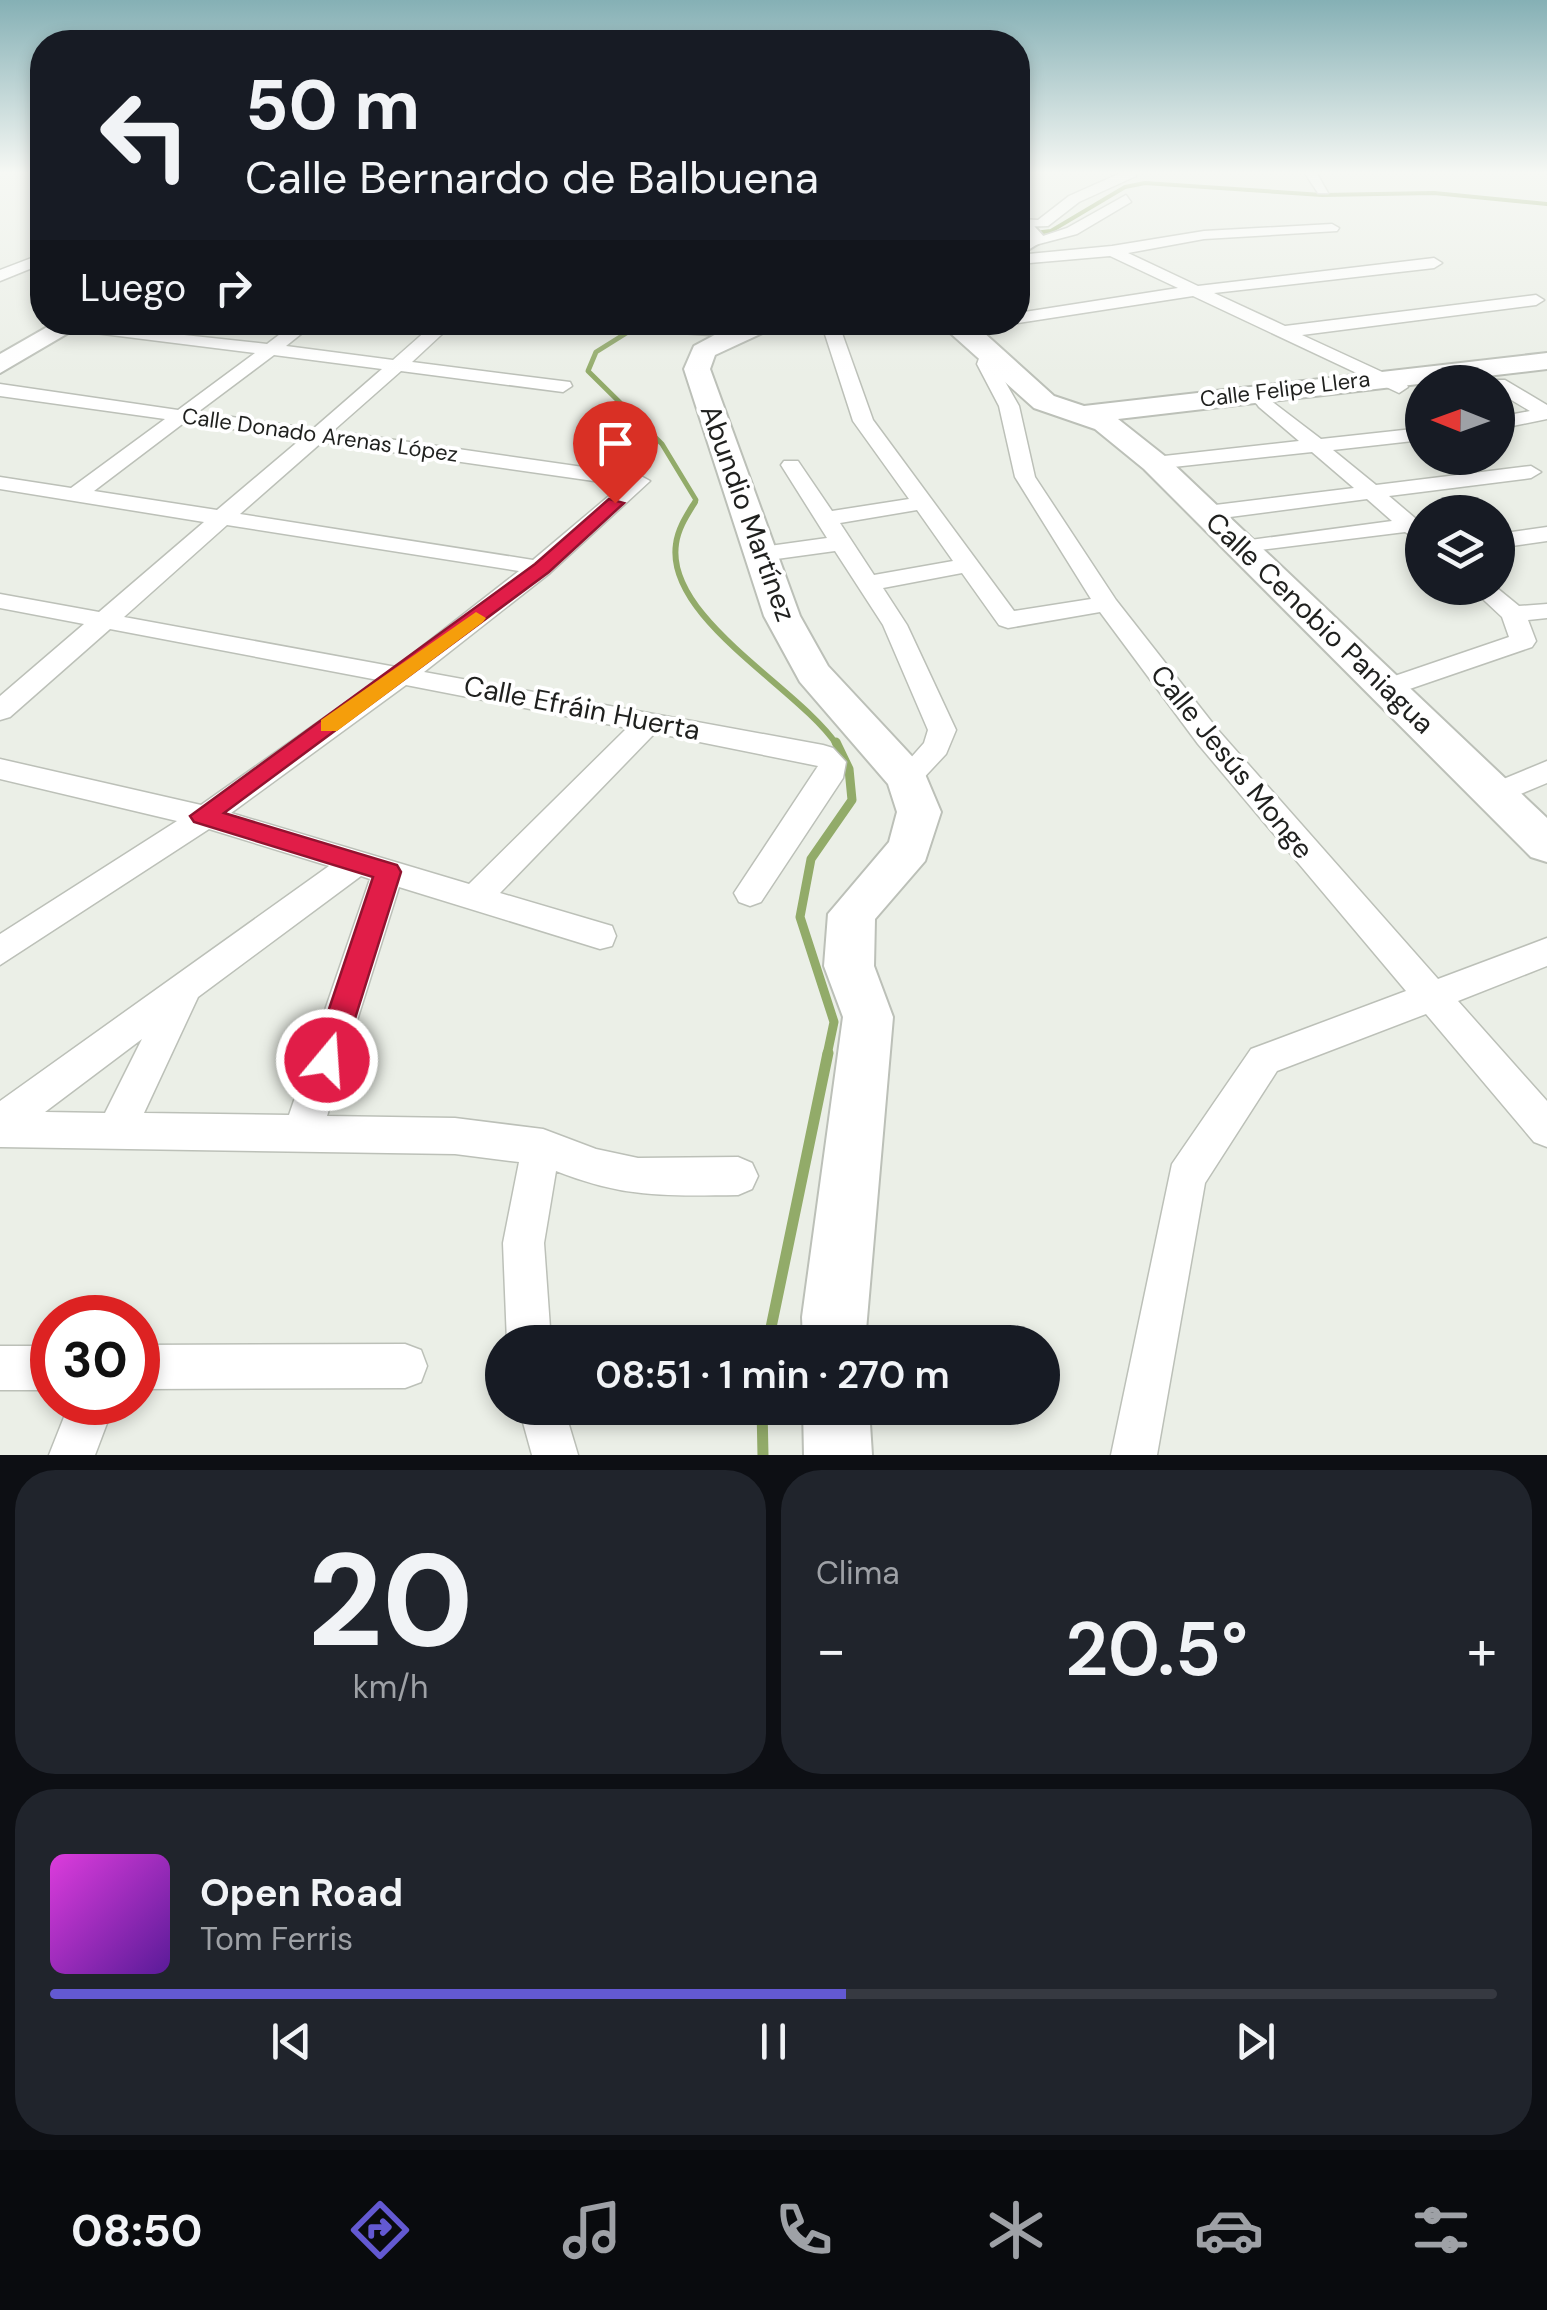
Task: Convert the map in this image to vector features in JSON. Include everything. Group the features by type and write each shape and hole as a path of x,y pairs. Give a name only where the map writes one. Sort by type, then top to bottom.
{"street":[{"path":"1030,259 1176,240"},
{"path":"1112,251 1281,332 1401,383"},
{"path":"1037,276 1066,255"},
{"path":"1030,316 1192,291 1434,262"},
{"path":"0,276 30,263"},
{"path":"1281,332 1536,300"},
{"path":"0,365 53,335"},
{"path":"169,335 563,386"},
{"path":"74,495 290,335"},
{"path":"0,711 432,335"},
{"name":"Abundio Martínez","path":"738,335 703,351 698,369 782,616 812,673 907,778"},
{"path":"833,335 863,421 1008,620 1106,604"},
{"path":"968,335 1044,402 1094,419"},
{"name":"Calle Jesús Monge","path":"988,354 986,364 1010,406 1025,477 1106,604 1208,737 1547,1129"},
{"name":"Calle Felipe Llera","path":"1515,370 1547,361"},
{"name":"Calle Felipe Llera","path":"1515,374 1547,370"},
{"name":"Calle Felipe Llera","path":"1094,419 1266,403 1401,383"},
{"name":"Calle Felipe Llera","path":"1094,419 1401,383"},
{"name":"Calle Donado Arenas López","path":"0,390 640,481 542,568"},
{"path":"1515,394 1547,413"},
{"path":"1266,403 1405,521"},
{"path":"1515,420 1547,413"},
{"name":"Calle Cenobio Paniagua","path":"1094,419 1155,463 1547,846"},
{"path":"1155,463 1405,436"},
{"path":"791,465 895,625 942,730 936,747 907,778 918,812 909,849 852,914 849,966 868,1017 833,1325"},
{"path":"1206,513 1531,472"},
{"path":"0,482 542,568"},
{"path":"824,519 922,503"},
{"path":"1243,548 1405,531"},
{"path":"1515,539 1547,534"},
{"path":"762,554 842,543"},
{"path":"869,584 967,564"},
{"path":"0,951 203,816 542,568"},
{"name":"Calle Efráin Huerta","path":"0,602 651,720 824,756 832,762 834,771 750,892"},
{"path":"1386,688 1523,642 1513,614 1503,605"},
{"path":"1513,614 1547,611"},
{"path":"475,898 651,720"},
{"path":"0,769 203,816 600,936"},
{"path":"1494,794 1547,771"},
{"path":"0,1126 185,989 372,867"},
{"path":"302,1134 372,867"},
{"path":"0,927 34,930"},
{"path":"1134,1455 1186,1178 1264,1060 1547,952"},
{"path":"116,1131 185,989"},
{"path":"0,1126 455,1136 543,1146 596,1168 638,1176 738,1176"},
{"path":"527,1325 520,1251 523,1218 543,1146"},
{"path":"160,1368 406,1366"},
{"path":"0,1368 30,1368"},
{"path":"72,1455 84,1425"},
{"path":"547,1425 555,1455"},
{"path":"837,1425 838,1455"}],"waterway":[{"path":"623,335 596,352 588,371 662,444 695,502"},
{"path":"695,502 676,544 678,572 691,599 712,625 819,723 837,745"},
{"path":"827,1055 834,1022 800,917 811,859 852,800 849,769 836,742"},
{"path":"772,1325 828,1053"},
{"path":"762,1425 763,1455"}],"slow traffic":[{"path":"329,725 476,618"}],"route":[{"path":"327,1060 388,872 203,816 542,568 615,503"}]}
